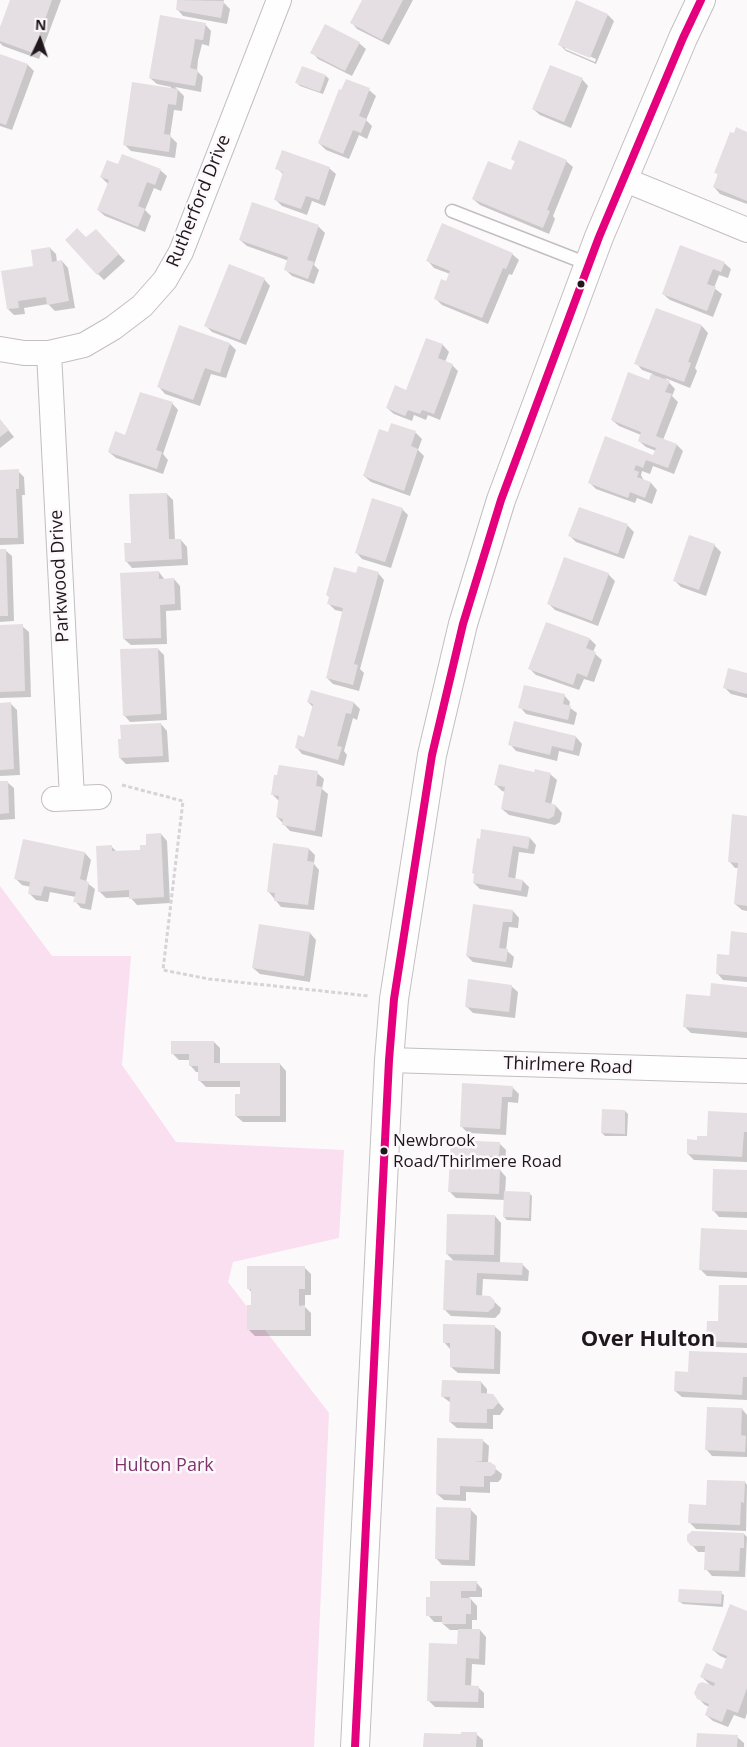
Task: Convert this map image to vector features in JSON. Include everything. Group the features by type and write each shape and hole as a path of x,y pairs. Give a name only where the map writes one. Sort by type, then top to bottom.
{"highway":[{"path":"355,1747 389,1060 394,999 432,755 463,624 501,500 588,264 683,38 701,0"}],"street":[{"name":"Rutherford Drive","path":"0,349 24,353 49,353 84,345 113,328 142,306 165,280 180,252 279,0"},
{"path":"623,179 747,230"},
{"name":"Parkwood Drive","path":"49,353 63,799 108,790"},
{"name":"Thirlmere Road","path":"389,1060 747,1072"}],"lane":[{"path":"452,211 588,264"}],"path":[{"path":"108,790 183,802 163,970 209,979 394,999"}],"green space":[{"name":"Hulton Park","path":"0,886 52,956 131,956 122,1065 176,1142 344,1150 339,1238 233,1262 228,1282 329,1413 314,1747 0,1747"}],"building":[{"path":"10,0 52,0 33,53 0,41 0,27"},
{"path":"177,0 224,1 221,18 176,10"},
{"path":"362,0 403,0 382,40 350,23"},
{"path":"576,0 608,14 590,58 558,45"},
{"path":"160,15 206,23 203,40 195,39 190,68 198,70 195,86 149,78"},
{"path":"325,24 360,42 345,71 310,53"},
{"path":"0,54 28,64 6,125 0,123"},
{"path":"550,65 583,78 564,122 532,109"},
{"path":"302,66 326,75 320,92 295,83"},
{"path":"346,79 370,88 359,116 367,119 361,133 353,130 343,154 318,143 339,89 341,90"},
{"path":"132,82 178,89 176,105 168,104 164,134 171,135 169,152 123,145"},
{"path":"736,127 747,132 747,201 713,187 718,174 714,173 730,132 734,133"},
{"path":"519,140 567,160 547,210 550,211 543,228 472,199 488,161 511,170 515,161 511,159"},
{"path":"282,150 330,167 319,200 306,196 301,209 274,200 283,172 275,169"},
{"path":"122,154 161,169 155,185 147,182 138,206 145,209 138,227 97,210 109,180 100,177 107,160 118,164"},
{"path":"252,202 319,225 307,260 314,262 308,279 284,270 288,257 239,240"},
{"path":"442,223 513,253 506,269 503,268 482,318 434,299 441,279 446,281 450,271 426,261"},
{"path":"77,228 86,237 96,229 119,254 97,275 65,240"},
{"path":"680,245 725,262 721,272 713,269 707,284 716,287 707,311 662,294"},
{"path":"50,247 52,262 62,260 69,301 47,305 46,297 18,301 19,308 7,309 1,271 33,266 31,250"},
{"path":"229,264 265,278 240,340 204,326"},
{"path":"656,308 702,325 688,362 691,363 684,382 634,364"},
{"path":"179,325 230,343 220,373 205,368 193,400 157,387"},
{"path":"426,338 443,344 438,358 453,364 434,414 422,410 420,414 408,410 405,416 386,408 395,385 406,390"},
{"path":"628,372 649,380 651,374 670,381 665,392 672,394 656,436 677,444 668,468 646,460 643,468 636,465 634,470 639,472 637,477 651,482 645,498 630,492 628,498 588,483 605,436 653,455 656,448 638,441 641,432 611,420"},
{"path":"140,392 173,402 156,450 162,452 157,469 108,452 115,431 125,435"},
{"path":"0,419 9,430 0,437"},
{"path":"391,423 416,431 411,446 418,449 404,491 363,476 379,429 388,432"},
{"path":"19,469 19,489 16,489 18,538 0,538 0,470"},
{"path":"167,493 169,539 181,539 182,559 125,562 124,543 131,543 129,494"},
{"path":"372,498 403,508 385,562 355,553"},
{"path":"579,507 628,524 618,554 568,536"},
{"path":"689,535 715,544 699,590 673,581"},
{"path":"0,549 6,549 8,616 0,616"},
{"path":"564,557 609,573 592,621 547,604"},
{"path":"358,566 379,572 354,664 358,665 353,685 326,678 343,608 327,604 329,597 326,595 334,567 356,573"},
{"path":"159,571 159,579 174,578 175,604 160,605 161,638 123,639 120,573"},
{"path":"546,622 590,638 586,648 596,652 587,677 577,673 573,685 528,669"},
{"path":"23,624 25,691 0,692 0,625"},
{"path":"158,648 161,714 123,716 120,649"},
{"path":"728,668 747,673 747,694 723,688"},
{"path":"524,685 565,694 563,704 571,706 568,720 518,708"},
{"path":"311,690 354,702 351,714 346,713 337,746 342,747 338,760 295,748 298,735 304,737 313,704 307,702"},
{"path":"11,702 14,769 0,770 0,703"},
{"path":"514,721 576,736 573,751 552,746 550,755 508,745"},
{"path":"161,723 163,756 119,758 118,739 121,739 120,725"},
{"path":"499,764 534,772 535,769 551,773 545,802 556,805 554,816 549,819 501,809 505,787 494,785"},
{"path":"279,765 318,771 316,786 322,787 315,831 282,825 283,819 276,817 279,796 271,795 274,775 277,775"},
{"path":"0,781 8,781 9,813 0,814"},
{"path":"732,814 747,816 747,906 734,904 738,863 728,862"},
{"path":"481,829 530,837 528,849 513,846 508,877 523,880 521,891 473,883 474,874 472,873 477,838 480,839"},
{"path":"161,833 164,897 129,899 129,890 98,892 96,846 112,845 112,851 140,850 140,845 146,845 146,834"},
{"path":"23,839 85,852 80,879 89,882 85,904 73,902 76,892 44,886 41,896 28,894 30,882 14,879"},
{"path":"273,843 309,848 307,861 314,862 308,905 274,901 275,893 267,892"},
{"path":"473,904 513,910 512,922 503,922 499,948 508,949 506,962 466,956"},
{"path":"259,924 310,932 304,976 252,968"},
{"path":"731,931 747,933 747,977 716,974 717,954 729,955"},
{"path":"468,979 512,985 509,1012 465,1007"},
{"path":"711,983 747,987 747,1032 683,1027 686,994 710,996"},
{"path":"171,1041 214,1041 214,1063 280,1063 280,1116 235,1116 235,1094 240,1094 240,1081 198,1081 198,1066 189,1066 189,1054 171,1054"},
{"path":"462,1083 513,1086 512,1097 502,1097 500,1129 460,1127"},
{"path":"602,1109 625,1110 625,1134 601,1133"},
{"path":"708,1111 747,1113 747,1132 744,1132 742,1157 687,1154 687,1139 697,1140 697,1136 707,1136"},
{"path":"451,1140 500,1142 499,1157 490,1156 490,1169 500,1169 499,1194 448,1192"},
{"path":"713,1169 747,1170 747,1212 712,1211"},
{"path":"504,1191 530,1192 529,1218 503,1217"},
{"path":"447,1214 495,1215 494,1255 446,1254"},
{"path":"701,1228 747,1230 747,1272 699,1270"},
{"path":"445,1260 523,1263 522,1275 477,1273 476,1295 490,1296 495,1301 494,1307 488,1312 443,1310"},
{"path":"247,1266 305,1266 305,1289 299,1289 299,1306 305,1305 305,1330 247,1330 247,1305 251,1305 251,1289 247,1289"},
{"path":"719,1285 747,1285 747,1343 706,1341 707,1321 718,1321"},
{"path":"443,1324 495,1325 494,1369 450,1367 450,1343 443,1343"},
{"path":"689,1351 747,1353 747,1377 743,1377 742,1395 674,1391 675,1371 688,1372"},
{"path":"442,1380 481,1381 481,1393 493,1394 499,1402 493,1409 487,1409 487,1423 449,1422 450,1397 441,1397"},
{"path":"707,1407 742,1408 741,1435 746,1436 745,1452 705,1450"},
{"path":"437,1438 483,1439 482,1461 474,1462 490,1462 496,1466 495,1473 491,1476 484,1476 484,1487 460,1486 460,1495 436,1494"},
{"path":"707,1480 745,1481 744,1503 741,1502 740,1525 688,1523 689,1504 706,1505"},
{"path":"436,1507 471,1508 469,1560 435,1559"},
{"path":"692,1531 744,1533 744,1548 740,1548 739,1571 704,1570 705,1546 691,1546 687,1541 687,1535"},
{"path":"430,1581 477,1581 476,1591 461,1591 461,1598 471,1598 471,1614 466,1614 466,1624 442,1624 442,1616 426,1616 426,1597 430,1597"},
{"path":"679,1589 722,1591 721,1604 678,1602"},
{"path":"730,1604 747,1611 747,1688 738,1713 727,1709 722,1722 705,1715 709,1704 697,1699 694,1693 698,1684 702,1682 714,1686 715,1683 700,1677 706,1663 722,1669 727,1656 712,1650"},
{"path":"458,1629 480,1629 479,1659 466,1658 465,1685 479,1686 478,1702 427,1701 429,1643 457,1644"},
{"path":"461,1732 477,1732 476,1747 423,1747 424,1733 461,1734"},
{"path":"697,1733 738,1735 737,1747 696,1747"}],"transit line":[{"path":"355,1747 389,1060 394,999 432,755 463,624 501,500 599,237 683,38 701,0"}],"place":[{"name":"Newbrook Road/Thirlmere Road","path":"384,1151"}],"district":[{"name":"Over Hulton","path":"648,1340"}]}
